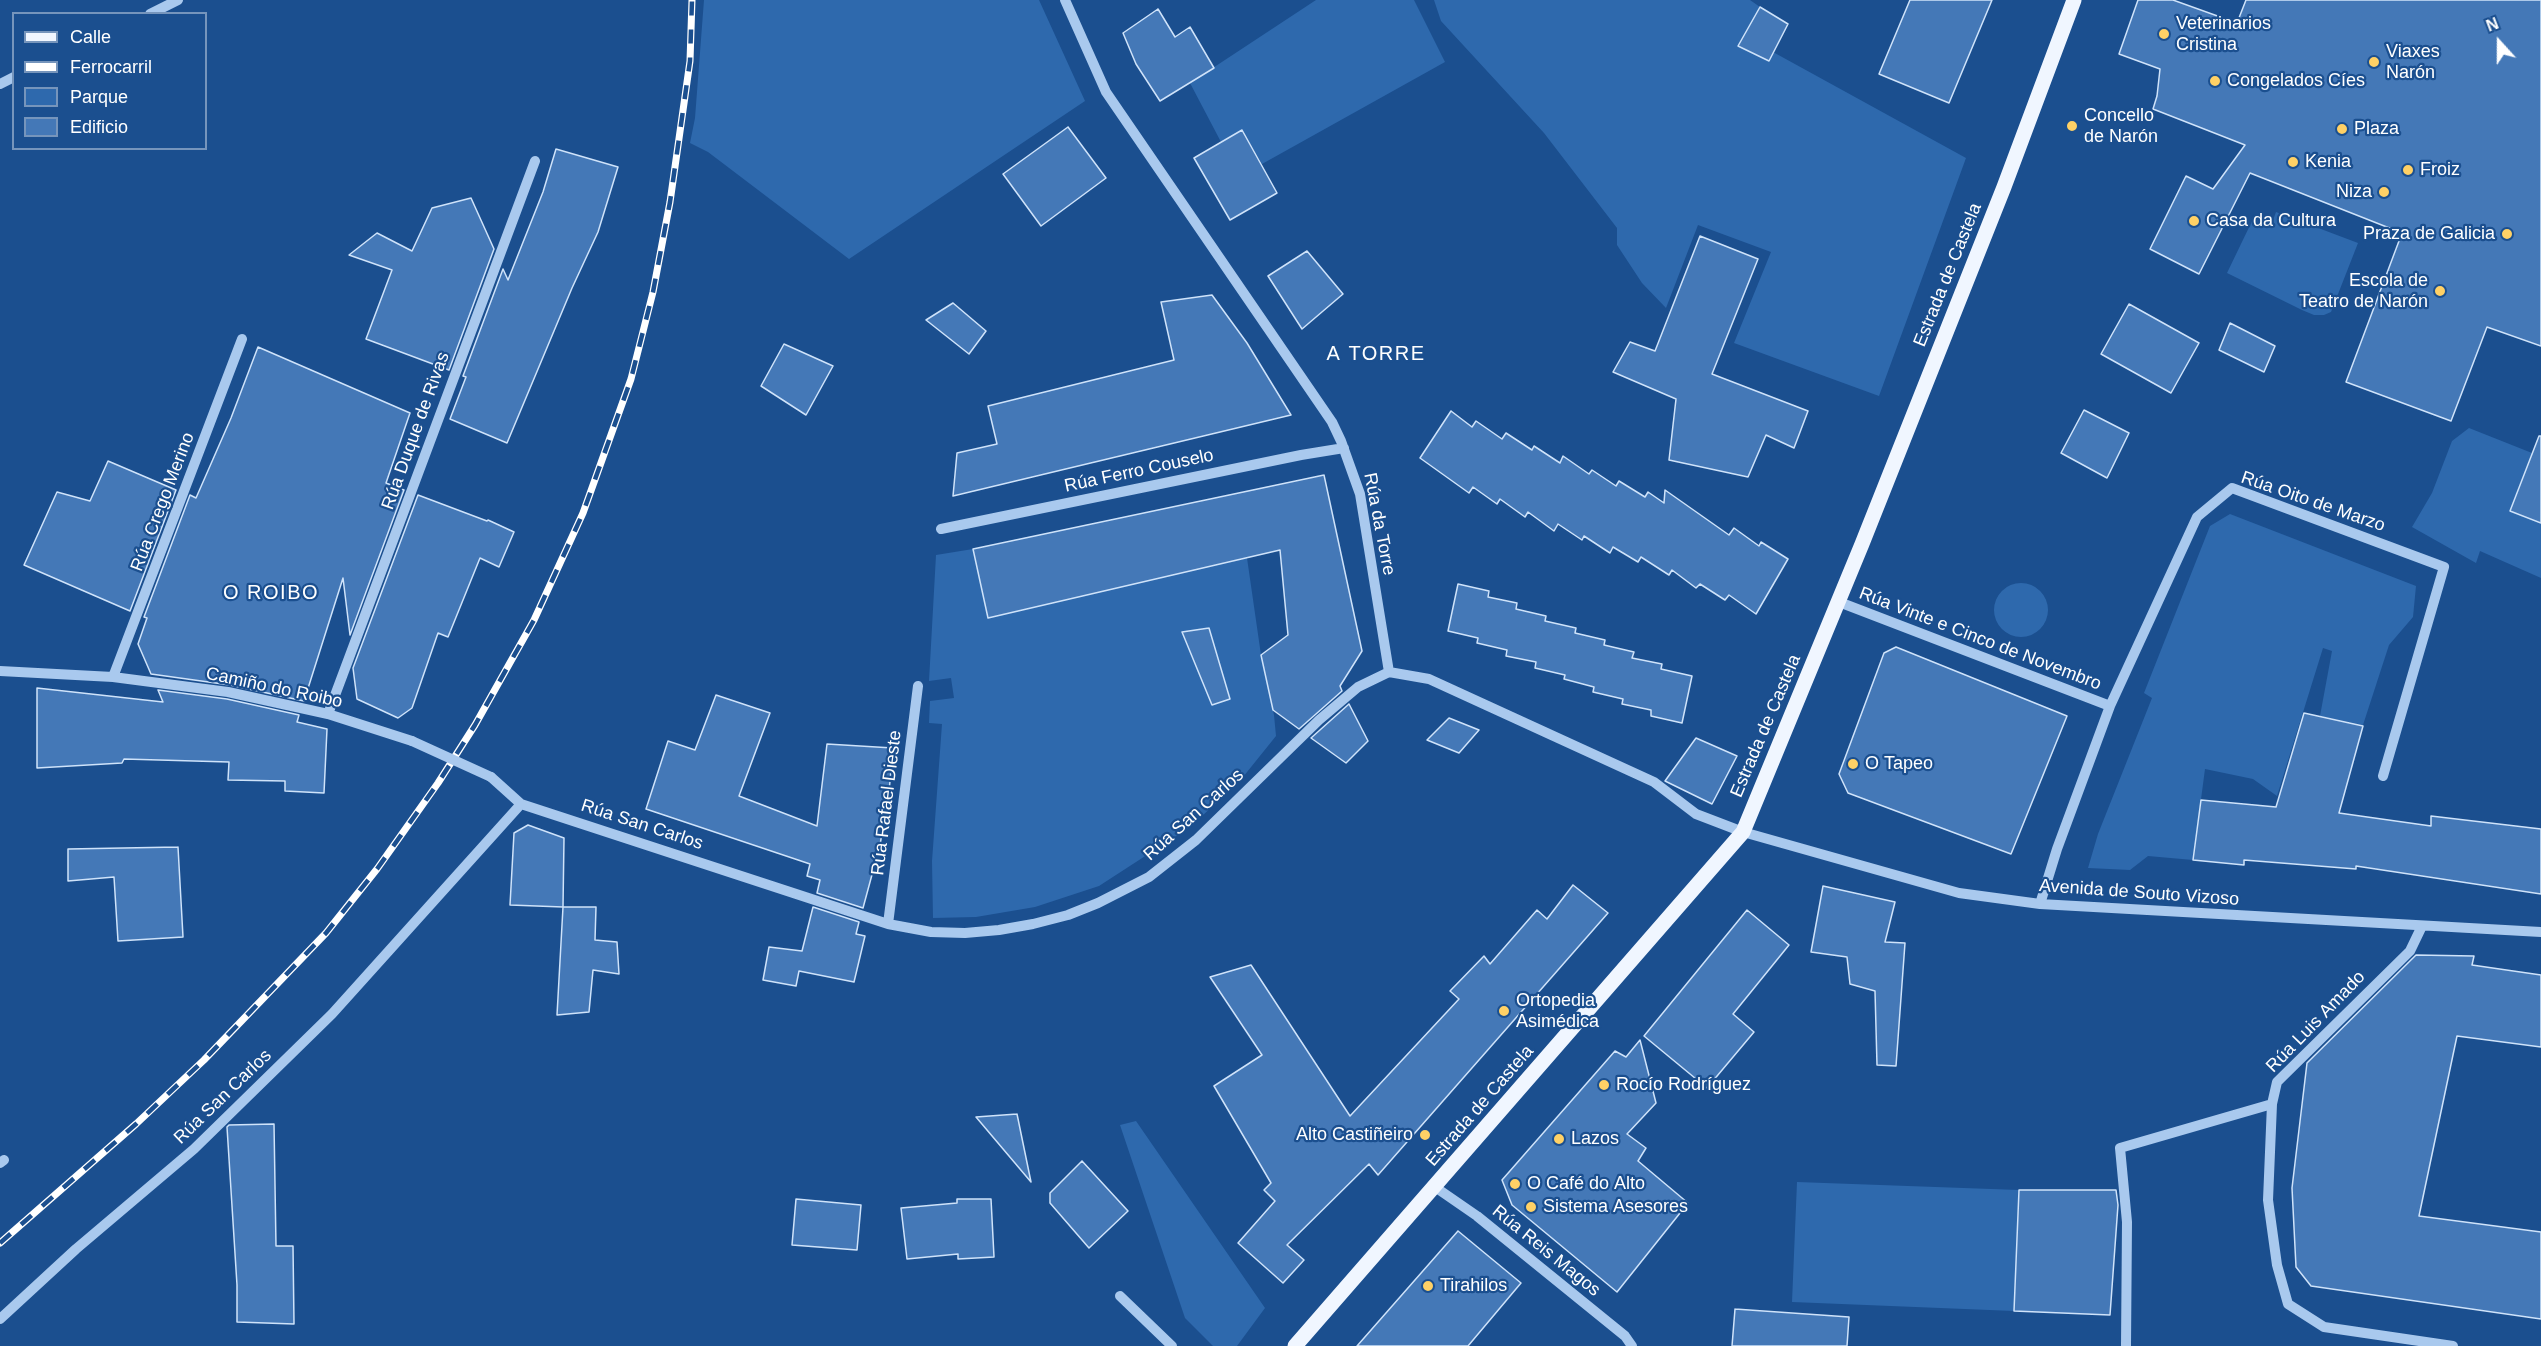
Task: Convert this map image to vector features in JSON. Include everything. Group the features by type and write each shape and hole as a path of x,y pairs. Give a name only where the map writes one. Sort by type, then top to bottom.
{"main road":[{"name":"Estrada de Castela","path":"1295,1346 1743,832 1839,602 2004,187 2074,0"}],"street":[{"path":"154,12 178,0"},
{"name":"Rúa da Torre","path":"1065,0 1106,92 1332,423 1344,448 1360,494 1389,672"},
{"name":"Rúa Duque de Rivas","path":"328,714 535,160"},
{"name":"Rúa Crego Merino","path":"114,677 242,339"},
{"name":"Rúa Ferro Couselo","path":"941,529 1344,448"},
{"name":"Rúa Oito de Marzo","path":"2040,904 2057,849 2110,706 2197,518 2232,488 2444,567 2383,776"},
{"name":"Rúa Vinte e Cinco de Novembro","path":"1839,602 2110,706"},
{"name":"Camiño do Roibo","path":"0,671 114,677 228,693 328,714 412,741 491,777 521,804"},
{"path":"1389,672 1430,680 1654,782 1696,814 1743,832"},
{"name":"Rúa San Carlos","path":"0,1319 76,1249 194,1149 332,1014 521,804 888,924 931,932 965,933 999,930 1068,915 1124,891 1149,877 1196,840 1319,720 1358,687 1389,672"},
{"name":"Rúa Rafael Dieste","path":"888,924 918,686"},
{"name":"Avenida de Souto Vizoso","path":"1743,832 1959,893 2040,904 2541,932"},
{"name":"Rúa Luis Amado","path":"2422,926 2410,951 2277,1082 2272,1104 2268,1200 2277,1265 2288,1304 2324,1327 2453,1346"},
{"path":"2126,1346 2127,1222 2120,1148 2272,1104"},
{"name":"Rúa Reis Magos","path":"1435,1187 1476,1216 1625,1336 1632,1346"},
{"path":"1120,1296 1172,1346"},
{"path":"1616,1346 1625,1336"}],"green space":[{"path":"704,0 1039,0 1085,101 849,259 708,152 690,143 695,118"},
{"path":"1316,0 1414,0 1445,62 1262,164 1242,130 1221,142 1190,83"},
{"path":"1434,0 1750,0 1760,7 1738,46 1768,60 1773,52 1966,158 1879,396 1734,343 1771,252 1698,225 1666,308 1642,283 1617,245 1617,228 1544,133 1441,21"},
{"path":"2276,212 2358,243 2331,312 2314,315 2227,273 2254,217 2272,223"},
{"path":"2469,428 2532,453 2510,511 2541,523 2541,578 2480,551 2476,563 2412,527 2432,493 2452,441"},
{"path":"2230,514 2416,586 2413,617 2389,645 2363,725 2320,716 2332,651 2323,648 2277,796 2253,779 2205,769 2193,860 2148,856 2130,870 2088,868 2098,834 2152,698 2144,693 2210,526"},
{"path":"1054,532 1068,598 1247,558 1276,736 1239,782 1190,827 1099,886 1035,907 976,917 933,918 932,861 942,724 929,723 930,701 954,698 951,678 929,681 936,555 973,549 988,618 1027,609 1013,540"},
{"path":"2016,583 2026,583 2036,587 2044,595 2048,610 2044,625 2036,633 2026,637 2016,637 2006,633 1998,625 1994,615 1994,605 1998,595 2006,587"},
{"path":"1136,1121 1265,1308 1237,1346 1213,1346 1185,1318 1120,1125"},
{"path":"1797,1182 2019,1190 2014,1311 1792,1302"}],"building":[{"path":"1910,0 1992,0 1949,103 1879,74"},
{"name":"Praza de Galicia","path":"2138,0 2173,0 2237,23 2246,0 2541,0 2541,346 2487,327 2451,421 2346,382 2402,233 2250,173 2199,274 2150,249 2186,176 2213,189 2245,145 2153,109 2160,69 2119,54"},
{"path":"1760,7 1788,24 1769,61 1738,46"},
{"path":"1158,9 1175,37 1190,27 1214,68 1160,101 1136,64 1123,33"},
{"path":"1068,127 1106,178 1041,226 1003,174"},
{"path":"1242,130 1277,193 1230,220 1194,158"},
{"path":"556,149 618,167 598,232 507,443 450,419 466,377 463,376 503,269 508,280 543,192"},
{"path":"471,198 494,249 449,370 366,339 392,270 349,255 377,233 412,251 432,208"},
{"path":"1700,236 1758,259 1712,374 1808,411 1794,448 1766,435 1748,477 1669,460 1676,399 1613,372 1630,342 1655,351"},
{"path":"1307,251 1343,294 1302,329 1268,276"},
{"path":"1212,295 1247,343 1291,415 953,496 957,453 997,444 988,406 1174,360 1161,302"},
{"path":"953,303 986,331 969,354 926,320"},
{"path":"2129,304 2199,343 2171,393 2101,354"},
{"path":"2230,323 2275,346 2264,372 2219,350"},
{"path":"784,344 833,366 806,415 761,386"},
{"path":"258,347 410,413 386,483 404,490 350,635 343,578 304,701 230,685 151,674 138,644 147,618 144,617 190,495 196,498 231,418"},
{"path":"2084,410 2129,433 2107,478 2061,453"},
{"path":"1451,411 1472,427 1476,421 1502,439 1506,433 1532,450 1534,446 1560,463 1563,456 1589,474 1592,470 1616,486 1619,481 1645,497 1648,492 1664,503 1665,490 1729,535 1734,528 1759,546 1761,542 1788,559 1756,614 1729,595 1725,600 1700,584 1696,588 1672,570 1669,575 1641,557 1638,562 1613,547 1610,553 1584,536 1582,540 1558,524 1554,531 1528,512 1525,517 1500,499 1497,504 1473,487 1469,493 1420,458"},
{"path":"2539,436 2541,436 2541,523 2510,511"},
{"path":"108,461 176,490 130,611 24,565 57,492 90,501"},
{"path":"1324,475 1362,651 1340,686 1342,691 1299,729 1273,710 1261,655 1288,635 1280,550 988,618 973,549"},
{"path":"418,495 488,520 514,532 499,567 480,558 448,637 438,633 412,708 398,718 357,699 353,668"},
{"path":"1458,584 1489,591 1488,597 1517,603 1516,609 1546,616 1545,621 1576,628 1575,633 1605,640 1604,645 1634,652 1632,658 1662,664 1661,669 1692,676 1682,723 1651,716 1651,710 1622,704 1623,699 1593,692 1594,687 1564,679 1565,675 1535,668 1536,662 1506,656 1507,650 1477,643 1478,638 1448,631"},
{"path":"1209,628 1230,699 1212,705 1182,632"},
{"path":"1896,647 2067,716 2011,854 1848,793 1839,774 1884,653"},
{"path":"37,688 163,702 158,690 227,699 299,715 297,722 327,729 324,793 285,791 285,781 228,780 229,762 124,759 122,763 37,768"},
{"path":"716,695 770,713 739,796 817,826 827,744 893,748 889,792 880,845 863,908 817,893 820,880 807,876 810,864 646,809 668,741 695,750"},
{"path":"1349,704 1368,741 1346,763 1311,738"},
{"path":"2304,713 2363,726 2339,813 2431,826 2431,816 2541,829 2541,894 2356,866 2356,869 2244,860 2244,865 2193,860 2201,800 2276,807"},
{"path":"1449,718 1479,730 1459,753 1427,740"},
{"path":"1696,738 1737,756 1712,804 1665,781"},
{"path":"528,825 564,838 563,907 510,905 514,833"},
{"path":"178,847 183,937 118,941 114,877 68,881 68,849"},
{"path":"1573,885 1608,913 1378,1175 1369,1164 1287,1245 1304,1260 1283,1283 1238,1243 1275,1201 1264,1190 1271,1183 1214,1086 1262,1055 1210,977 1251,965 1350,1116 1459,999 1450,991 1484,956 1490,964 1537,910 1547,919"},
{"path":"1823,886 1895,902 1885,942 1905,943 1896,1066 1877,1065 1875,991 1850,984 1847,957 1811,952"},
{"path":"563,907 596,907 595,940 617,942 619,974 593,970 589,1012 557,1015"},
{"path":"813,907 859,922 856,934 865,936 854,982 799,971 796,986 763,980 769,947 802,951"},
{"path":"1747,910 1789,945 1733,1014 1754,1032 1707,1088 1644,1036"},
{"path":"2416,955 2474,956 2472,965 2541,975 2541,1047 2457,1036 2419,1216 2541,1232 2541,1319 2311,1286 2296,1267 2292,1188 2307,1063"},
{"path":"1640,1040 1656,1103 1627,1134 1646,1148 1638,1161 1688,1203 1617,1292 1512,1205 1502,1180 1615,1051 1626,1057"},
{"path":"1017,1114 1031,1182 976,1117"},
{"path":"274,1124 276,1246 293,1246 294,1324 237,1322 237,1285 227,1127 229,1125"},
{"path":"1082,1161 1128,1211 1089,1248 1050,1203 1050,1193"},
{"path":"2019,1190 2116,1190 2118,1205 2110,1315 2014,1311"},
{"path":"796,1199 861,1205 857,1250 792,1245"},
{"path":"957,1199 991,1199 994,1257 958,1259 958,1254 907,1259 901,1208 957,1203"},
{"path":"1458,1231 1521,1283 1468,1346 1357,1346"},
{"path":"1735,1309 1849,1317 1847,1346 1732,1346"}],"railway":[{"path":"0,1243 136,1124 204,1060 326,933 377,869 438,783 475,725 534,620 583,513 631,379 653,292 670,202 690,61 692,0"}],"place":[{"name":"Veterinarios Cristina","path":"2164,34"},
{"name":"Viaxes Narón","path":"2374,62"},
{"name":"Congelados Cíes","path":"2215,81"},
{"name":"Concello de Narón","path":"2072,126"},
{"name":"Plaza","path":"2342,129"},
{"name":"Kenia","path":"2293,162"},
{"name":"Froiz","path":"2408,170"},
{"name":"Niza","path":"2384,192"},
{"name":"Casa da Cultura","path":"2194,221"},
{"name":"Praza de Galicia","path":"2507,234"},
{"name":"Escola de Teatro de Narón","path":"2440,291"},
{"name":"O Tapeo","path":"1853,764"},
{"name":"Ortopedia Asimédica","path":"1504,1011"},
{"name":"Rocío Rodríguez","path":"1604,1085"},
{"name":"Alto Castiñeiro","path":"1425,1135"},
{"name":"Lazos","path":"1559,1139"},
{"name":"O Café do Alto","path":"1515,1184"},
{"name":"Sistema Asesores","path":"1531,1207"},
{"name":"Tirahilos","path":"1428,1286"}],"district":[{"name":"A TORRE","path":"1376,354"},
{"name":"O ROIBO","path":"271,593"}]}
